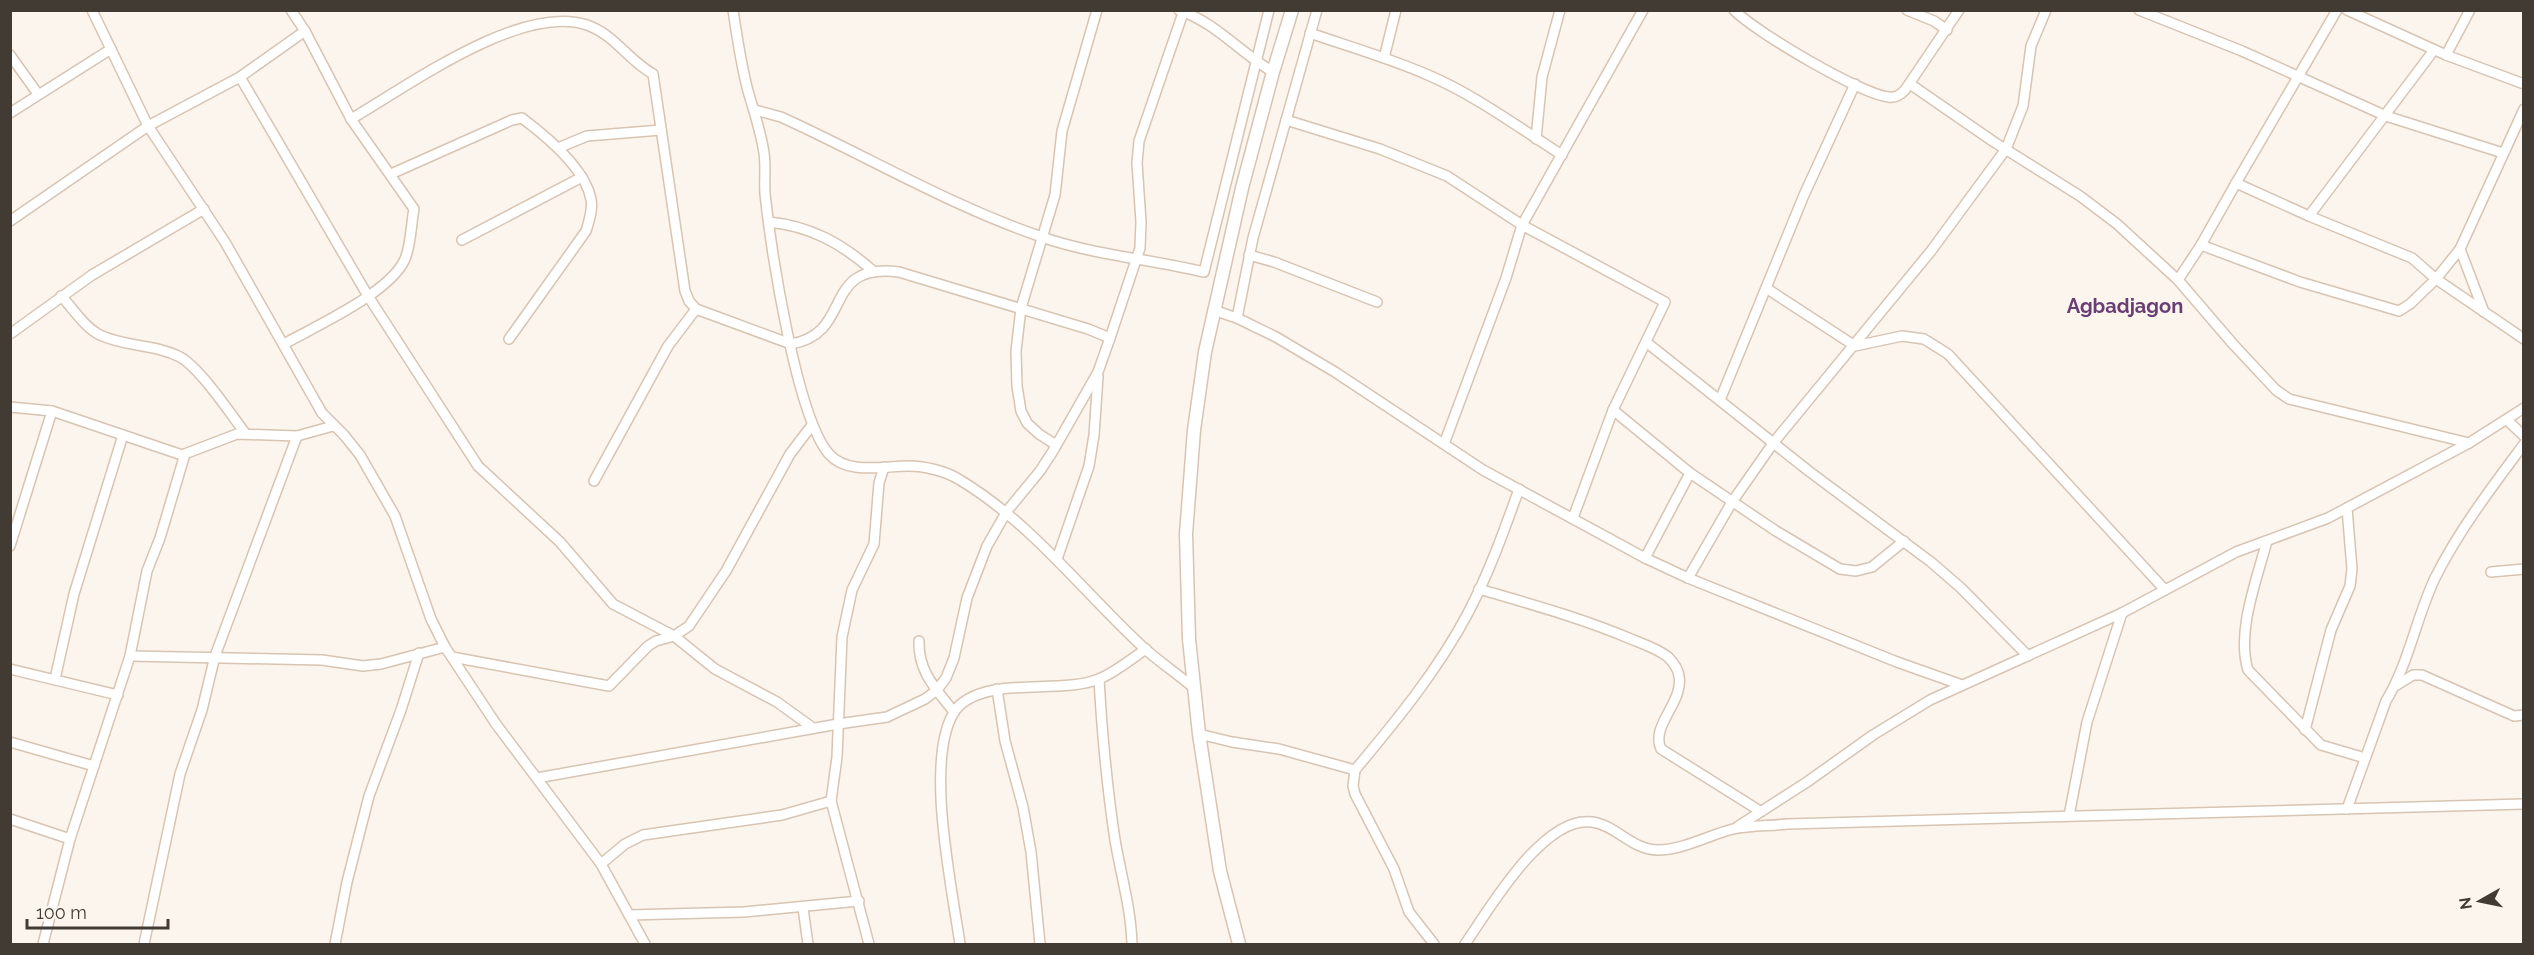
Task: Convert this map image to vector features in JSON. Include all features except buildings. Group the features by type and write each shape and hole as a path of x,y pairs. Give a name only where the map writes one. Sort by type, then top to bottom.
{"main road":[{"path":"1239,945 1220,871 1198,734 1187,606 1186,534 1194,430 1204,352 1273,72 1292,10"},
{"path":"1232,924 1234,945"}],"street":[{"path":"92,10 148,126 204,209 312,397 333,426 344,435 360,455 394,516 430,619 445,647 496,724 601,864 645,945"},
{"path":"284,345 369,296 385,284 405,259 414,209 351,119 305,31 291,10"},
{"path":"733,10 744,72 764,154 765,194 791,344 812,425 831,456 841,463 855,467 910,466 933,469 958,478 1007,511 1146,649 1195,689"},
{"path":"1056,445 1027,423 1021,411 1017,386 1016,351 1021,308 1055,195 1062,131 1068,104 1097,10"},
{"path":"754,110 781,117 952,202 1041,237 1137,261 1204,273 1269,10"},
{"path":"1236,318 1249,255 1317,10"},
{"path":"1384,58 1396,10"},
{"path":"1536,139 1542,77 1560,10"},
{"path":"1444,444 1506,278 1522,225 1643,10"},
{"path":"1734,10 1754,28 1855,84 1877,95 1890,98 1898,96 1910,84 1959,10"},
{"path":"1907,10 1934,21 1947,30"},
{"path":"1688,578 1732,501 1774,442 1931,251 2006,149 2023,106 2031,46 2046,10"},
{"path":"2139,10 2242,51 2386,116 2503,153"},
{"path":"2178,280 2201,245 2337,10"},
{"path":"2347,10 2434,50 2523,84"},
{"path":"2446,55 2470,10"},
{"path":"537,778 813,728 887,717 937,690 951,668 964,608 979,564 1007,511 1040,471 1098,372 1137,261 1142,235 1137,163 1139,141 1182,11 1223,33 1257,62 1273,72"},
{"path":"351,119 475,46 529,25 572,21 589,26 606,35 619,44 640,66 653,74 685,291 689,301 696,309 791,344 812,339 819,333 850,282 872,270 899,272 1021,308 1110,338"},
{"path":"10,221 148,126 240,77 305,31"},
{"path":"1310,33 1430,76 1461,92 1562,155"},
{"path":"10,113 111,49"},
{"path":"2309,216 2434,50"},
{"path":"10,55 38,94"},
{"path":"240,77 369,296 478,466 560,542 613,604 674,636 715,669 777,702 813,728"},
{"path":"1720,400 1804,195 1855,84"},
{"path":"1910,84 2108,217 2178,280 2233,344 2276,390 2289,399 2469,443"},
{"path":"2201,245 2300,282 2399,311 2410,304 2436,279 2460,249 2523,109"},
{"path":"391,174 517,118 527,121 558,148 582,177 591,201 591,212 586,231 509,339"},
{"path":"1286,120 1419,163 1447,176 1522,225 1665,302 1613,410 1573,518"},
{"path":"558,148 587,136 661,130"},
{"path":"462,240 582,177"},
{"path":"2236,183 2412,258 2436,279 2523,339"},
{"path":"10,334 102,269 204,209"},
{"path":"769,222 807,229 829,239 852,253 872,270"},
{"path":"2460,249 2484,312"},
{"path":"1249,255 1274,262 1377,303"},
{"path":"1766,288 1855,346 1902,336 1924,339 1948,354 2165,590"},
{"path":"61,296 98,334 124,343 169,353 190,364 245,433"},
{"path":"594,481 668,346 696,309"},
{"path":"1213,310 1276,337 1335,372 1483,470 1645,558 1688,578 1897,662 1962,685"},
{"path":"1646,342 1904,541 1961,588 2028,656"},
{"path":"1058,560 1089,466 1094,435 1098,372"},
{"path":"10,407 52,411 176,454 185,454 245,433 297,436 333,426"},
{"path":"1734,829 1807,782 1873,735 1930,700 2122,613 2236,552 2310,526 2347,508 2469,443 2523,408"},
{"path":"1613,410 1690,473 1840,569 1857,571 1872,567 1904,541"},
{"path":"10,546 52,411"},
{"path":"2507,420 2523,436"},
{"path":"452,657 609,686 648,646 674,636 689,626 726,571 790,454 812,425"},
{"path":"55,679 74,594 123,435"},
{"path":"144,945 174,796 202,710 215,656 297,436"},
{"path":"2347,809 2386,701 2395,687 2424,604 2436,577 2468,522 2523,444"},
{"path":"43,945 70,839 130,656 144,583 170,510 185,454"},
{"path":"869,945 831,801 837,757 840,657 845,619 852,590 874,544 879,483 884,467"},
{"path":"1645,558 1690,473"},
{"path":"1434,945 1409,912 1394,869 1355,794 1353,778 1355,770 1418,692 1467,614 1503,535 1519,489"},
{"path":"2305,730 2331,630 2350,586 2352,569 2347,508"},
{"path":"2267,541 2244,637 2243,656 2248,670 2321,745 2365,758"},
{"path":"2491,572 2523,569"},
{"path":"1479,589 1599,625 1651,647 1667,657 1679,673 1680,684 1659,734 1662,749 1760,811"},
{"path":"2069,816 2087,722 2122,613"},
{"path":"919,641 921,665 954,712"},
{"path":"130,656 322,660 363,666 381,664 445,647"},
{"path":"960,945 940,785 943,745 954,712 968,699 996,689 1085,683 1099,679 1146,649"},
{"path":"335,945 347,882 369,796 401,710 419,653"},
{"path":"10,669 118,695"},
{"path":"2395,687 2405,678 2422,675 2514,716 2523,716"},
{"path":"1099,679 1108,797 1131,914 1132,945"},
{"path":"996,689 1005,741 1023,807 1031,852 1040,945"},
{"path":"1198,734 1279,749 1355,770"},
{"path":"10,742 94,766"},
{"path":"601,864 626,844 643,835 782,815 831,801"},
{"path":"1465,945 1525,859 1542,843 1577,822 1592,822 1611,829 1642,848 1659,850 1734,829 1787,824 2523,804"},
{"path":"10,819 70,839"},
{"path":"629,915 734,913 859,901"},
{"path":"803,908 808,945"}],"district":[{"name":"Agbadjagon","path":"2125,306"}]}
